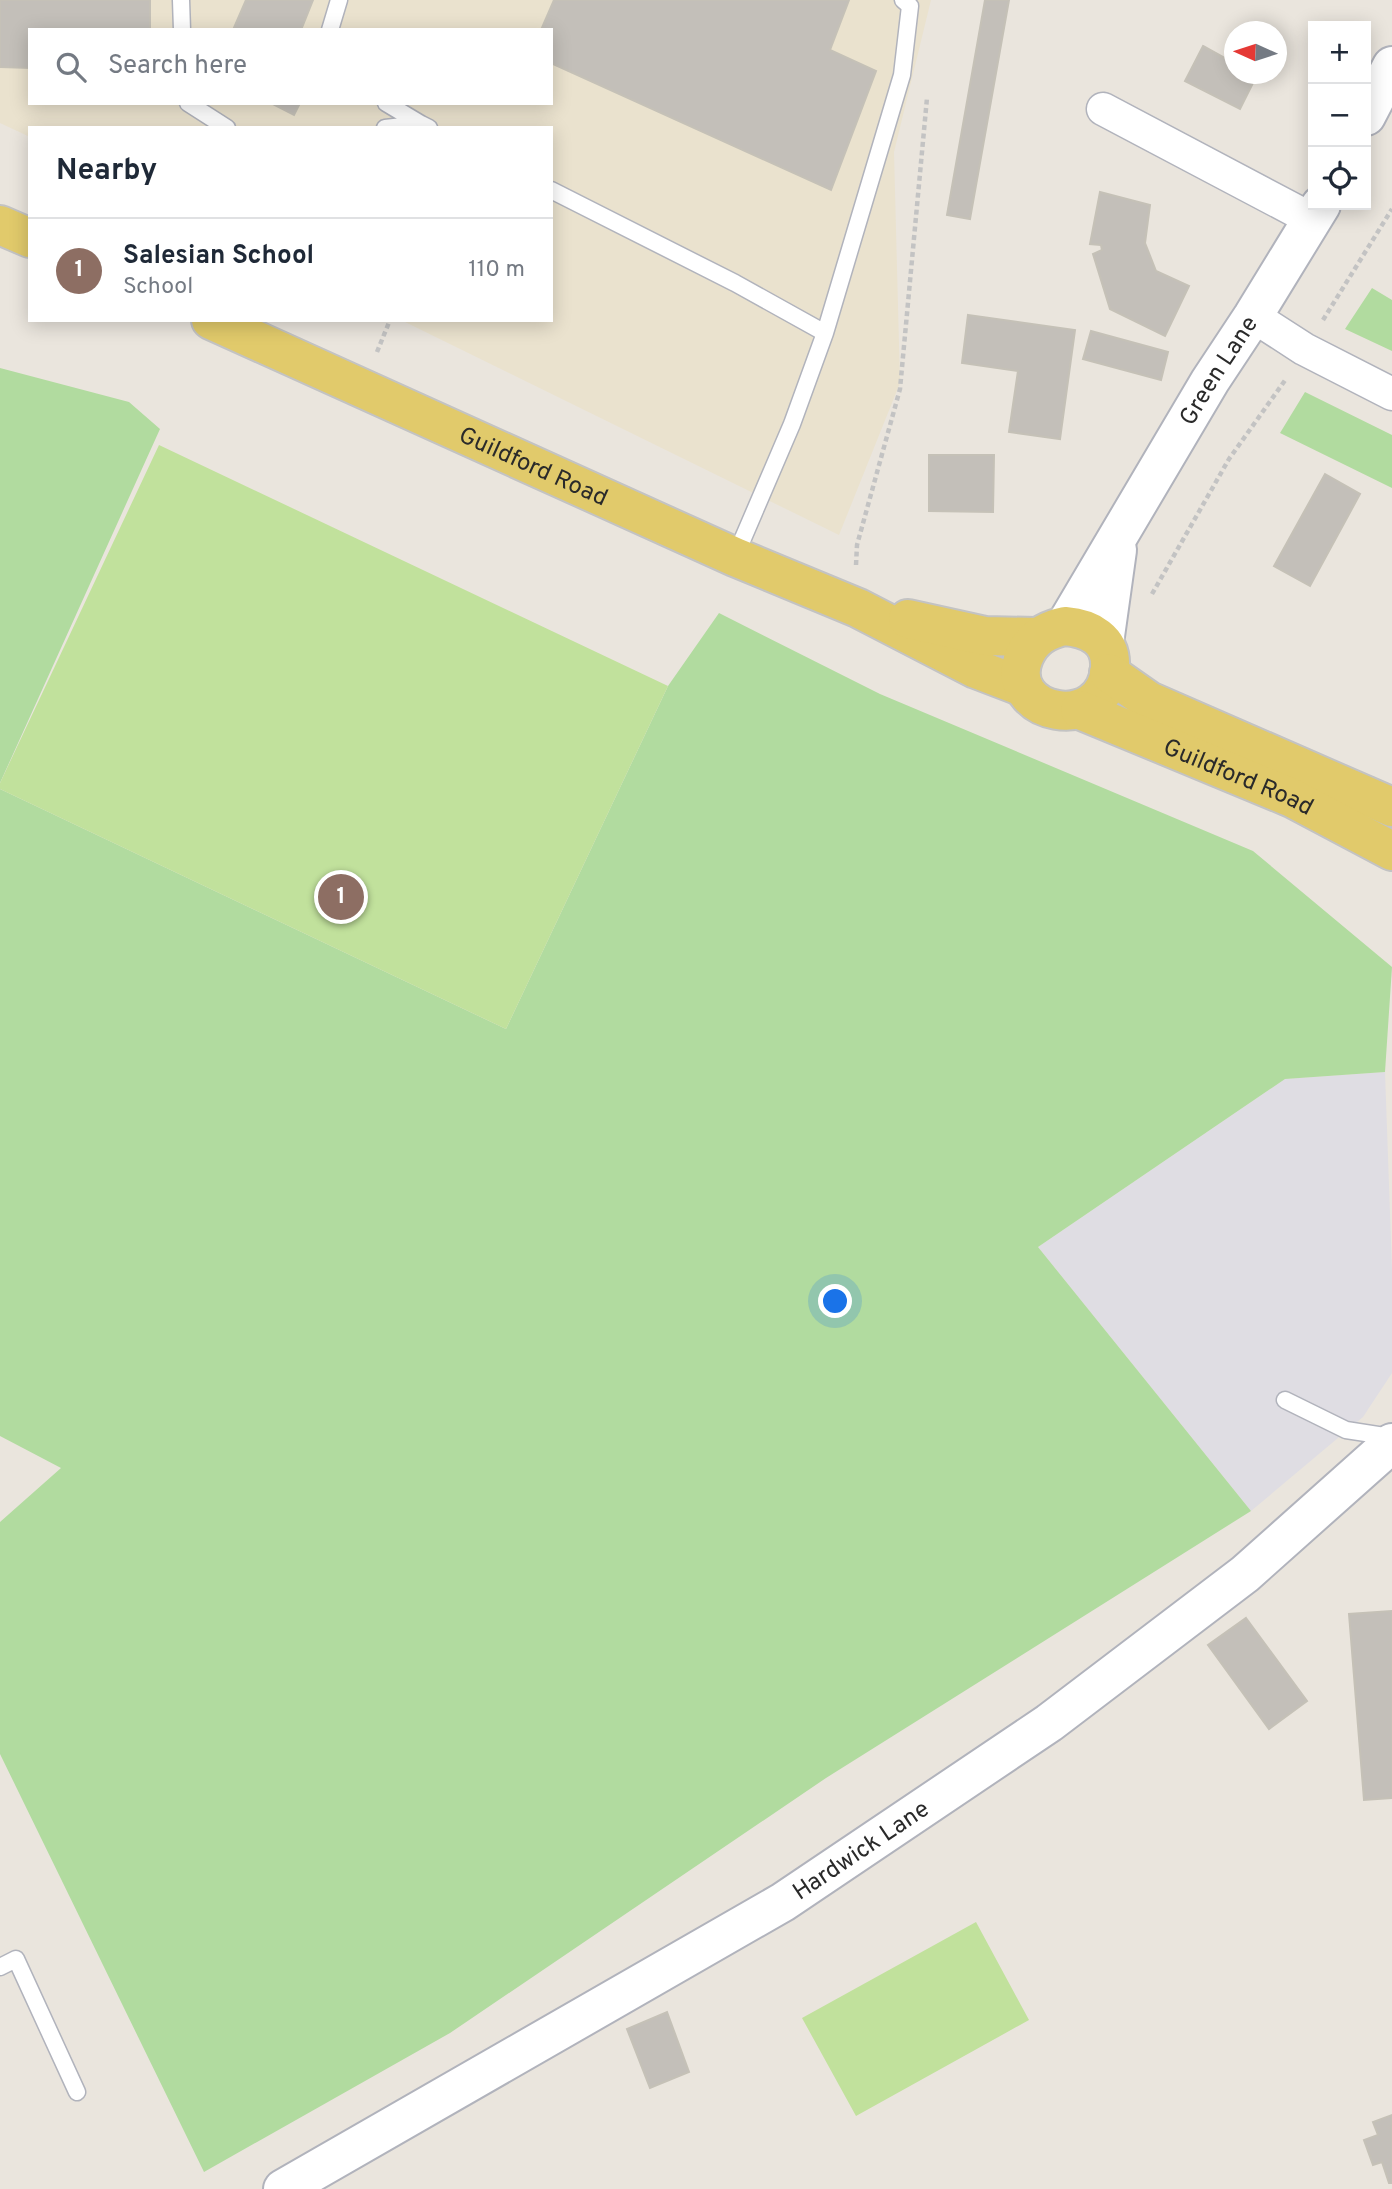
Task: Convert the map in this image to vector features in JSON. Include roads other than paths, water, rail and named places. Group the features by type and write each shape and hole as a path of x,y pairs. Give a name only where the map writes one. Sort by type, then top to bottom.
{"main road":[{"path":"0,225 28,238"},
{"name":"Guildford Road","path":"215,322 735,557 858,608 976,669 1023,687"},
{"name":"Guildford Road","path":"858,608 985,636 1051,632"},
{"path":"1080,627 1091,632 1107,658 1106,686 1098,698 1080,710 1061,711 1043,706 1023,687 1021,664 1026,651 1051,632 1080,627"},
{"name":"Guildford Road","path":"1107,658 1149,701 1392,807"},
{"name":"Guildford Road","path":"1080,710 1292,798 1392,851"}],"street":[{"path":"1371,106 1392,66"},
{"path":"1102,109 1317,212"},
{"name":"Green Lane","path":"1051,632 1118,537 1210,380 1253,317 1317,212"},
{"path":"1253,317 1304,349 1392,394"},
{"name":"Green Lane","path":"1107,658 1118,537"},
{"name":"Hardwick Lane","path":"283,2189 783,1902 1071,1706 1245,1574 1392,1443"}],"lane":[{"path":"181,0 182,28"},
{"path":"331,28 340,0"},
{"path":"735,557 792,424 825,333 902,75 910,6 902,0"},
{"path":"191,105 225,126"},
{"path":"389,105 425,126"},
{"path":"553,191 734,283 825,333"},
{"path":"1285,1400 1346,1430 1392,1437"},
{"path":"0,1966 16,1959 77,2092"}],"place":[{"name":"Salesian School","path":"341,897"}]}
